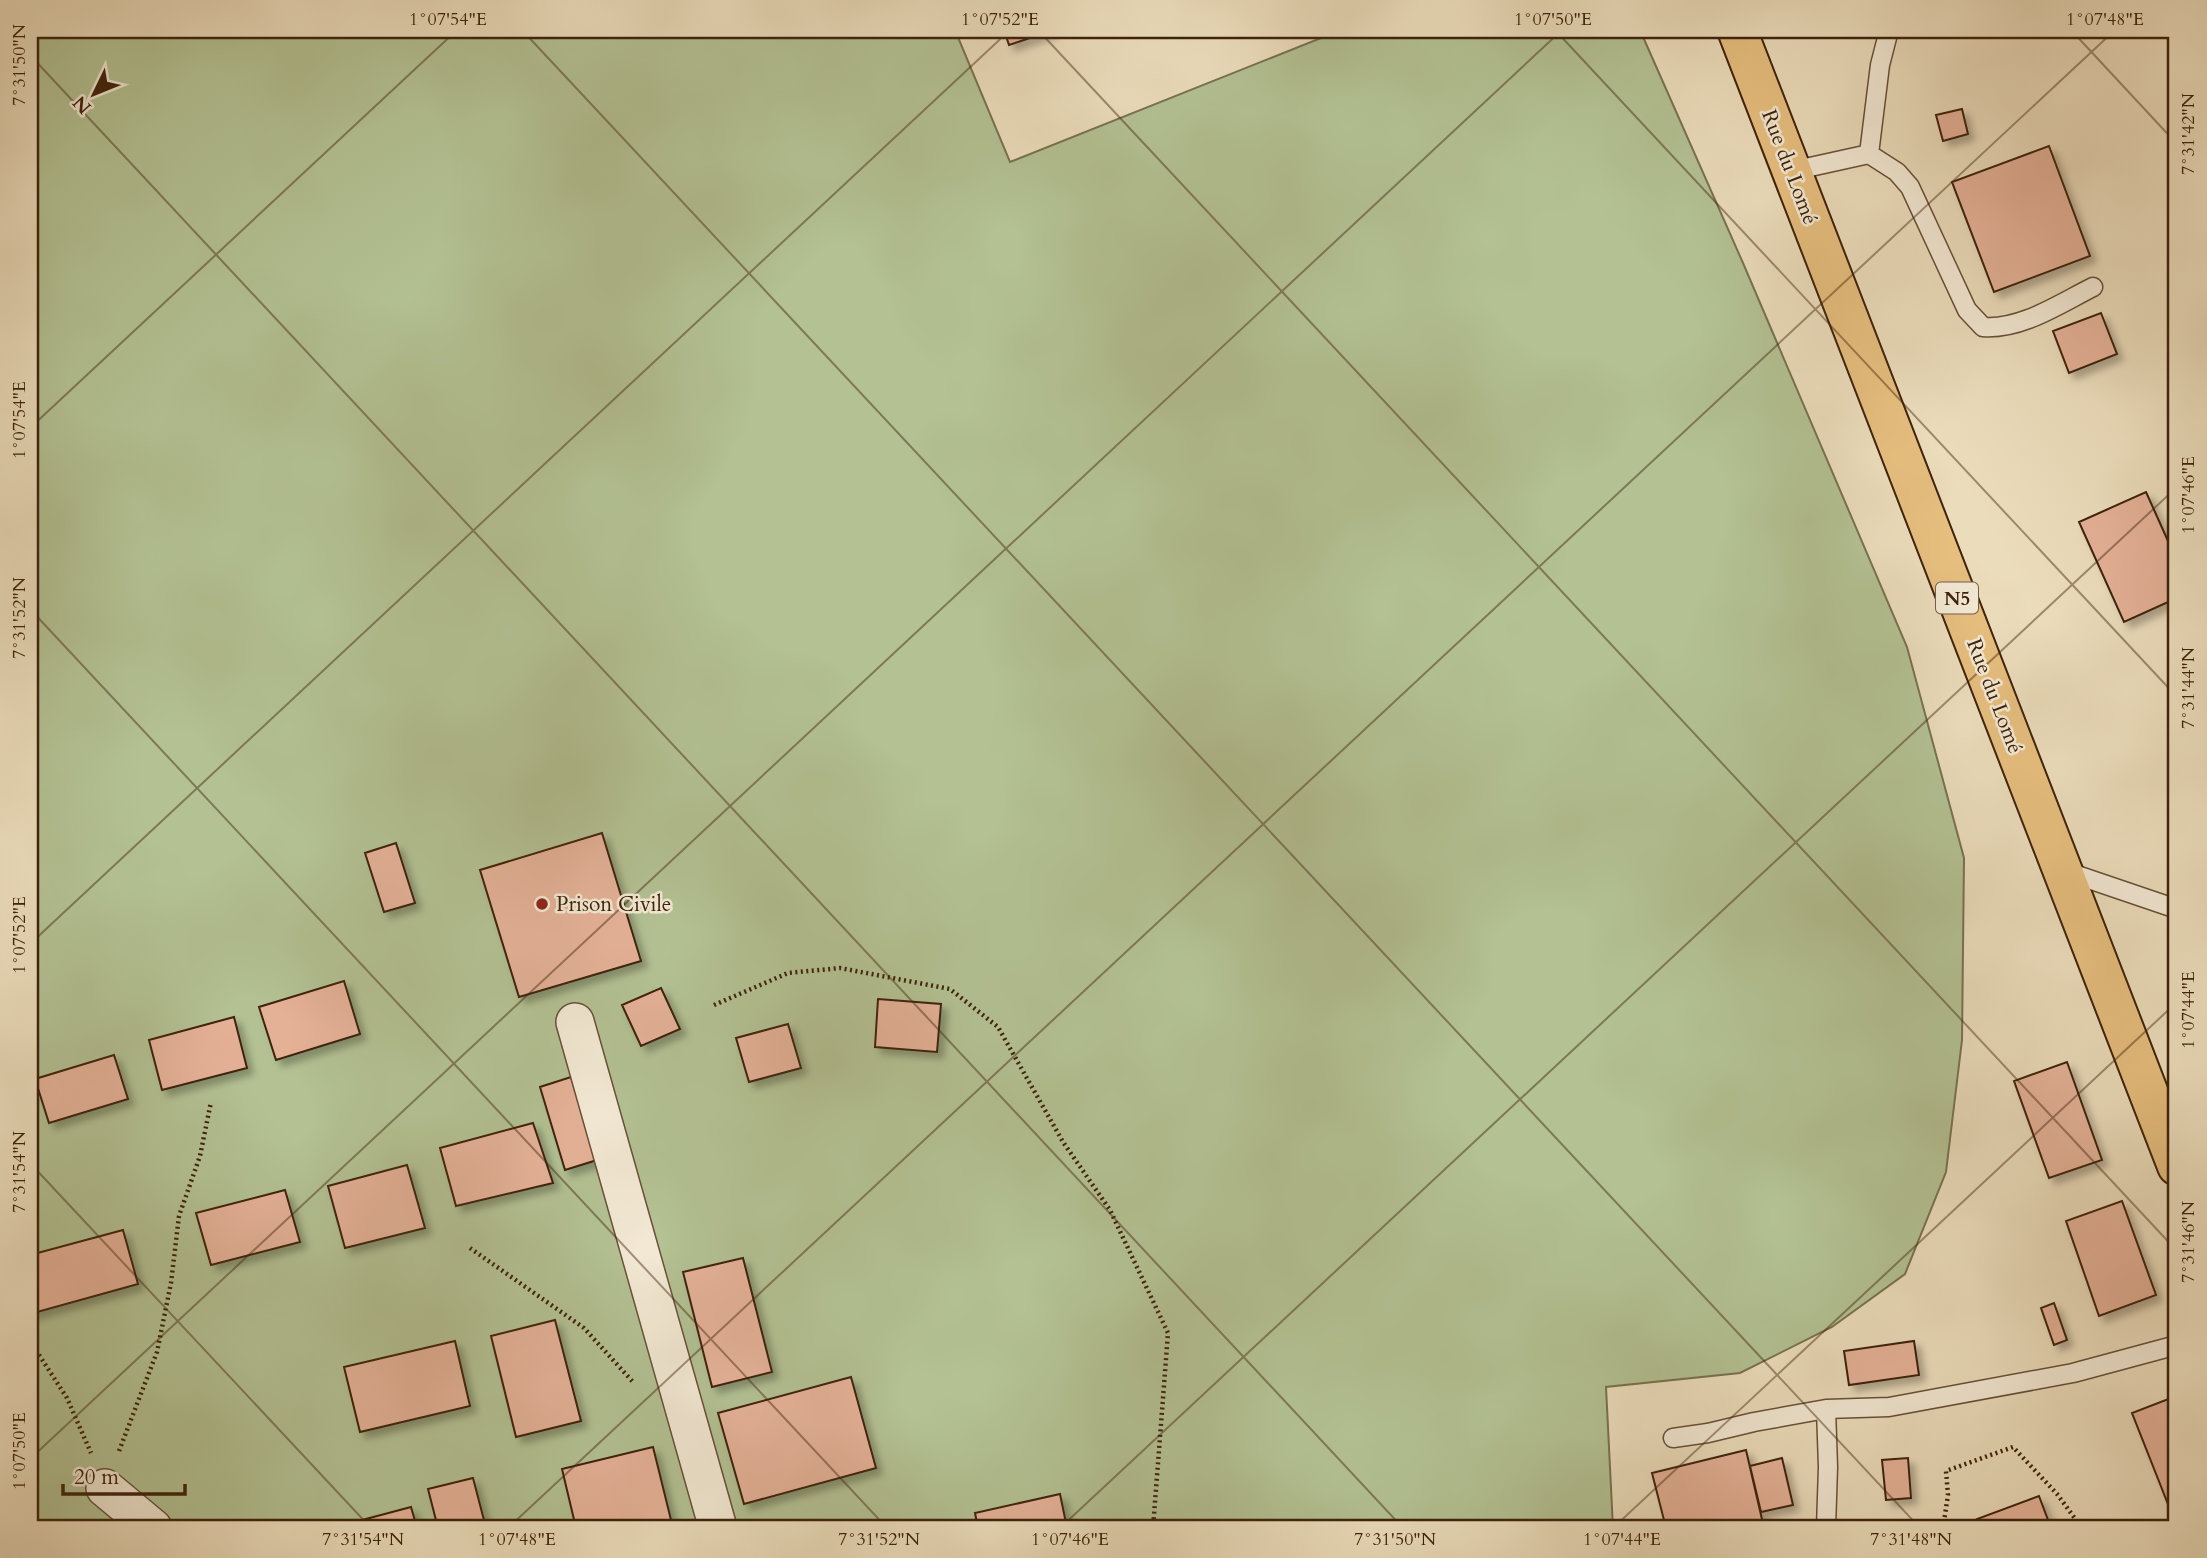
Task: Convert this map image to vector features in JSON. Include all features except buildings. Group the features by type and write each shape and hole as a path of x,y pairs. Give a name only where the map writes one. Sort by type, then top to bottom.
{"main road":[{"name":"Rue du Lomé","path":"1737,30 2177,1166"}],"street":[{"path":"575,1022 718,1528"},
{"path":"105,1488 153,1528"}],"lane":[{"path":"1869,154 1880,65 1889,30"},
{"path":"1792,172 1869,154 1898,172 1910,187 1967,310 1983,327 2002,328 2093,287"},
{"path":"2063,871 2171,907"},
{"path":"1673,1438 1826,1409 1889,1407 2047,1378 2177,1345"},
{"path":"1826,1409 1826,1528"}],"path":[{"path":"714,1005 788,973 840,968 950,989 998,1027 1063,1142 1110,1210 1168,1333 1153,1528"},
{"path":"105,1488 157,1352 171,1283 179,1216 200,1156 211,1102"},
{"path":"470,1248 584,1328 636,1385"},
{"path":"30,1341 67,1398 105,1488"},
{"path":"1943,1528 1948,1495 1946,1471 2013,1447 2057,1494 2082,1528"}],"green space":[{"path":"30,30 955,30 1010,162 1341,30 1640,30 1907,647 1964,858 1962,1040 1946,1172 1905,1274 1832,1327 1740,1373 1606,1387 1613,1528 30,1528"}],"place":[{"name":"Prison Civile","path":"542,904"}]}
